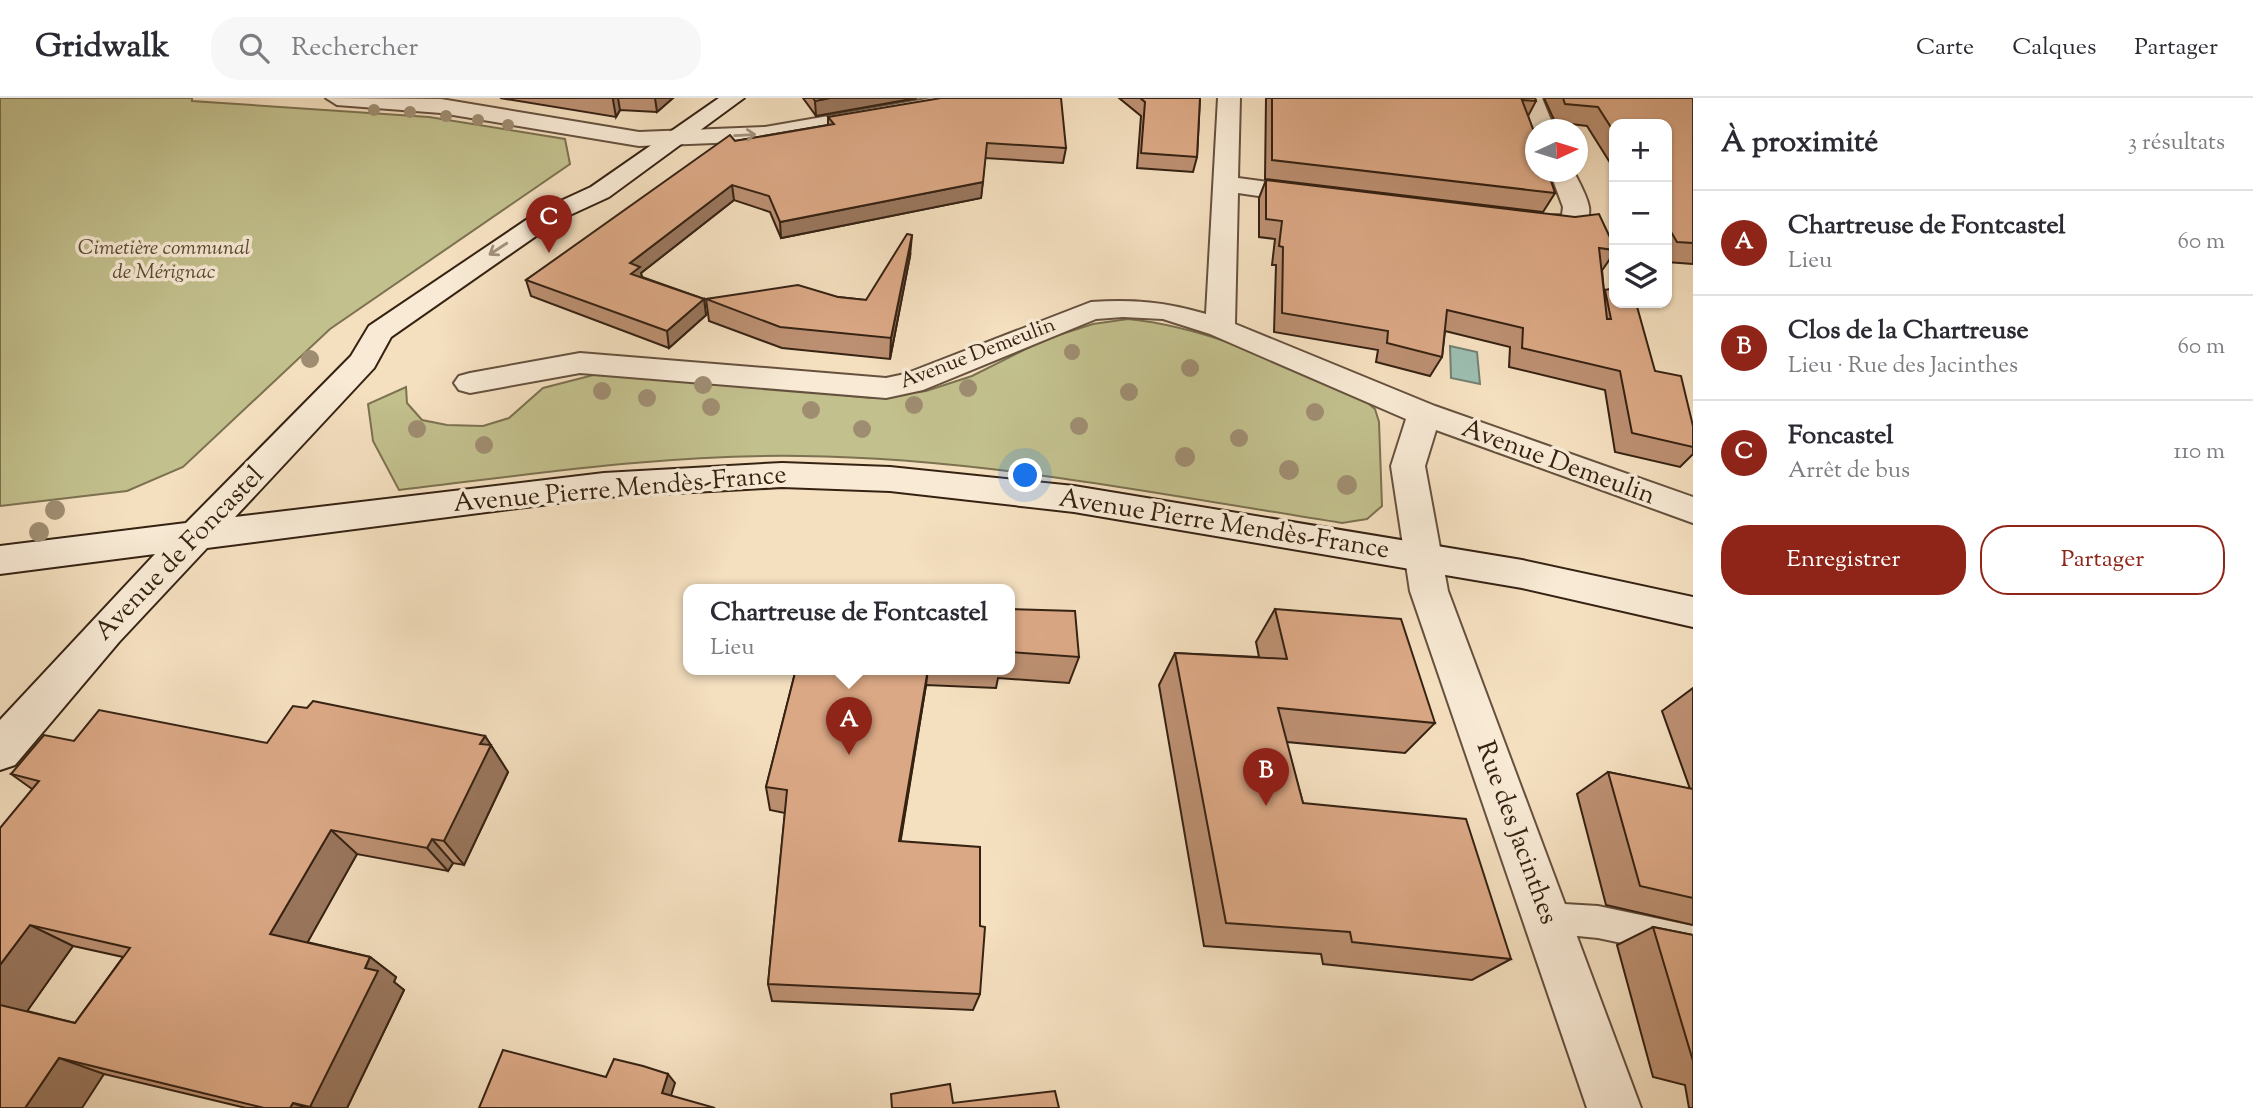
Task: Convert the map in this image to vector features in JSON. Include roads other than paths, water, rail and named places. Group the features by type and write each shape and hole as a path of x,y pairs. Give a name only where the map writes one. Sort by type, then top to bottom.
{"street":[{"path":"337,98 441,106 639,139 765,134 970,98"},
{"name":"Avenue de Foncastel","path":"0,751 106,631 363,361 401,343 572,223 600,192 733,98"},
{"path":"1220,328 1229,98"},
{"path":"1531,98 1540,119"},
{"path":"1499,219 1563,225 1575,219 1576,206 1566,182"},
{"path":"1226,184 1335,198"},
{"name":"Avenue Demeulin","path":"470,383 580,363 886,388 912,383 1091,311 1123,308 1166,311 1220,328 1424,414 1693,510"},
{"path":"1422,557 1408,466 1424,414"},
{"name":"Avenue Pierre Mendès-France","path":"0,560 604,485 782,475 890,479 1074,499 1522,574 1693,612"},
{"name":"Rue des Jacinthes","path":"1422,557 1440,622 1614,1108"}],"lane":[{"path":"1547,918 1598,922 1693,942"}],"place":[{"name":"Foncastel","path":"549,253"},
{"name":"Chartreuse de Fontcastel","path":"849,755"},
{"name":"Clos de la Chartreuse","path":"1266,806"}],"park label":[{"name":"Cimetière communal de Mérignac","path":"164,261"}]}
